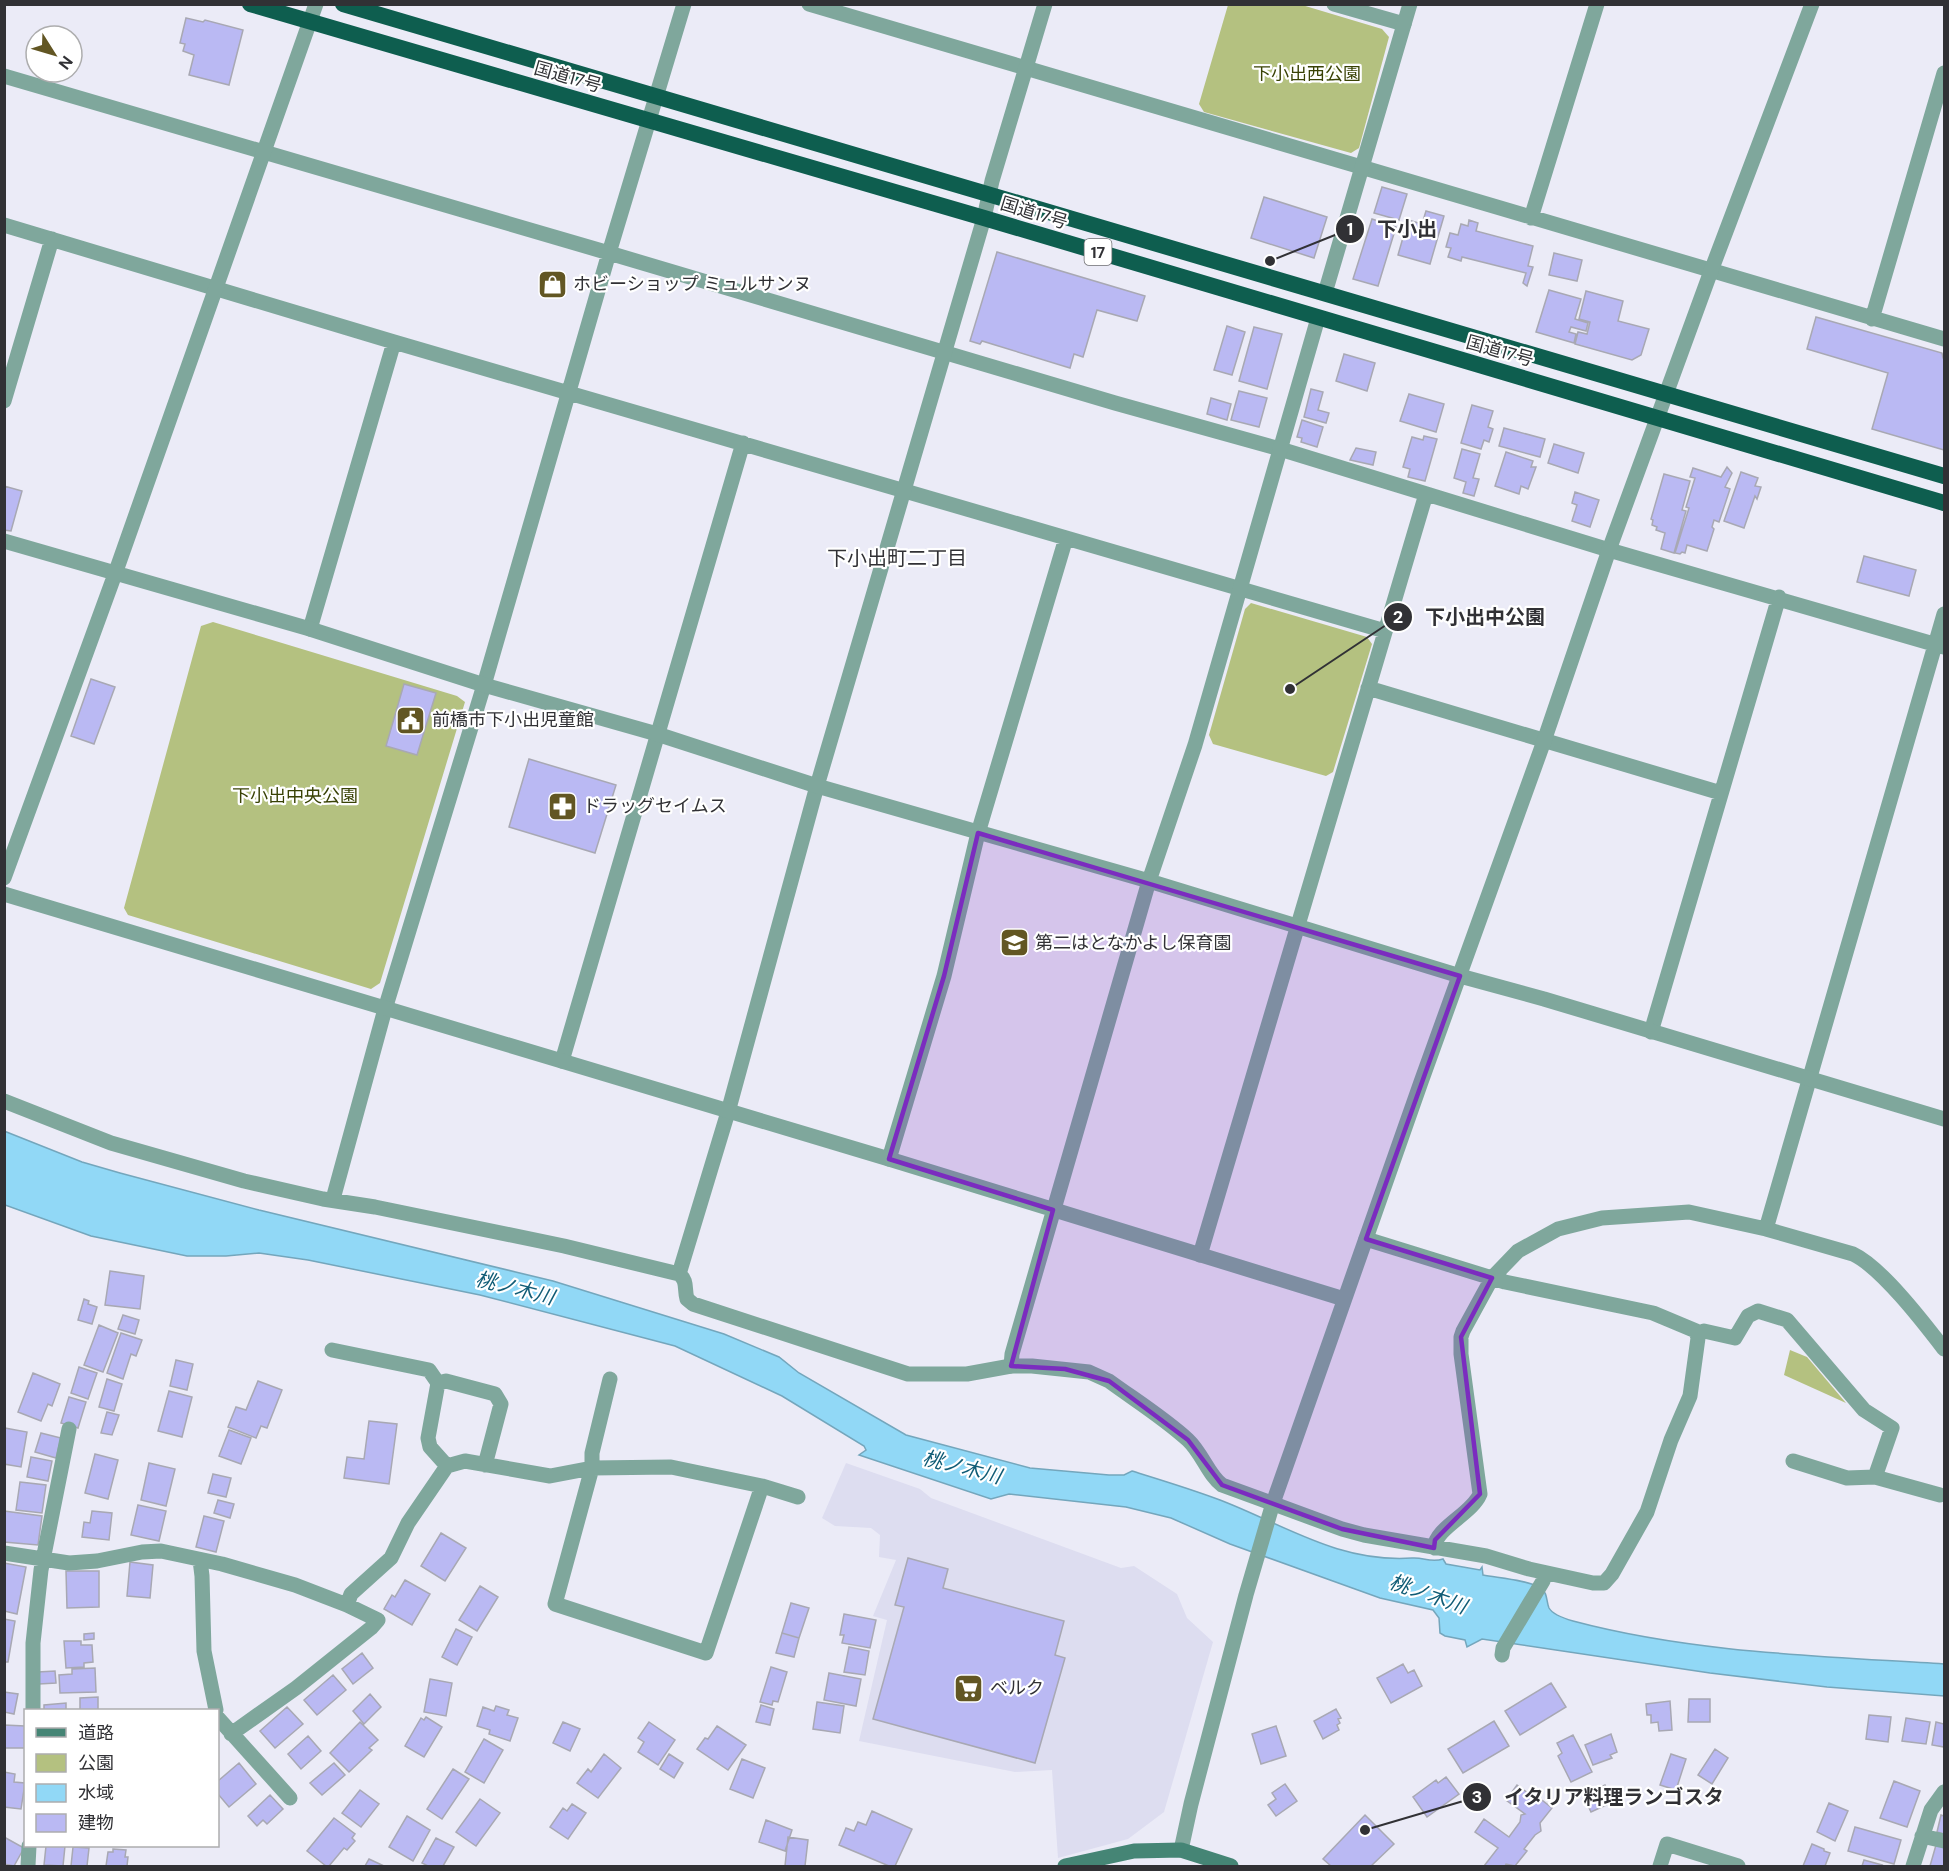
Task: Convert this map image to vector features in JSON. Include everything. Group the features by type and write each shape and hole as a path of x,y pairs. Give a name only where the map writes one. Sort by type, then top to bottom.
{"highway":[{"name":"国道17号","path":"250,4 984,218 1944,503"},
{"name":"国道17号","path":"343,4 1944,476"}],"main road":[{"path":"1065,1866 1134,1851 1180,1850 1231,1866"}],"street":[{"path":"4,878 115,574 316,4"},
{"path":"333,1199 385,1009 484,685 684,4"},
{"path":"809,4 1944,339"},
{"path":"678,1274 728,1112 816,786 1045,4"},
{"path":"1334,4 1404,24"},
{"path":"1324,293 1410,4"},
{"path":"1531,218 1597,4"},
{"path":"1180,1850 1246,1595 1272,1507 1665,395 1812,4"},
{"path":"1872,319 1944,73"},
{"path":"4,76 944,353 1280,449 1610,550 1940,645"},
{"path":"4,225 394,342 1385,631"},
{"path":"4,401 52,239"},
{"path":"1011,1366 1012,1354 1149,881 1195,745 1318,318"},
{"path":"310,629 394,342"},
{"path":"562,1061 743,443"},
{"path":"1200,1255 1426,494"},
{"path":"889,1159 944,976 978,833 1066,538"},
{"path":"4,541 310,629 484,685 657,734 816,786 1149,881 1460,976 1944,1119"},
{"path":"1651,1032 1779,597"},
{"path":"1766,1229 1940,645 1944,614"},
{"path":"1368,688 1722,793"},
{"path":"4,894 889,1159 1344,1299"},
{"path":"4,1101 79,1131 165,1160 244,1181 323,1199 333,1199 564,1246 678,1274 684,1277 687,1299 693,1304 909,1374 967,1374 1011,1366 1089,1372 1104,1377 1188,1440 1203,1458 1217,1481 1272,1507 1364,1535 1492,1557 1544,1577 1604,1583 1612,1574 1643,1523 1671,1440 1690,1396 1698,1334"},
{"path":"1434,1548 1436,1539 1475,1502 1480,1494 1461,1354 1461,1337 1492,1278 1518,1251 1545,1235 1576,1223 1602,1218 1689,1212 1766,1229 1860,1257 1907,1304 1944,1349"},
{"path":"1366,1239 1492,1278 1653,1313 1691,1327 1698,1334"},
{"path":"1698,1334 1704,1331 1735,1338 1748,1316 1758,1311 1787,1320 1864,1410 1892,1428 1875,1477"},
{"path":"332,1350 429,1370 438,1383 428,1438 430,1447 447,1466"},
{"path":"610,1379 592,1453 592,1468 555,1604 706,1653 762,1486"},
{"path":"438,1383 446,1381 495,1394 501,1404 485,1465"},
{"path":"33,1709 33,1643 43,1560 69,1429"},
{"path":"347,1605 351,1594 391,1558 408,1523 447,1466 465,1461 550,1476 592,1468 671,1467 762,1486 798,1497"},
{"path":"1793,1461 1847,1478 1875,1477 1940,1495"},
{"path":"4,1553 69,1563 161,1551 222,1564 296,1585 378,1620 296,1688 231,1734"},
{"path":"200,1560 204,1651 216,1709"},
{"path":"1502,1652 1544,1577"},
{"path":"219,1719 290,1798"},
{"path":"1913,1866 1931,1809 1944,1792"},
{"path":"1922,1836 1944,1841"},
{"path":"1660,1866 1667,1845 1738,1866"},
{"path":"28,1866 29,1847"}],"highlighted area":[{"path":"978,833 1460,976 1366,1239 1492,1278 1461,1337 1480,1494 1435,1540 1434,1548 1342,1529 1222,1485 1188,1440 1109,1381 1065,1369 1011,1366 1053,1210 889,1159 944,976"}],"shaded area":[{"path":"846,1463 920,1489 931,1498 1121,1568 1134,1566 1177,1594 1187,1618 1213,1642 1164,1812 1128,1839 1058,1858 1052,1770 1015,1772 859,1741 887,1620 873,1616 896,1560 879,1557 880,1535 871,1528 835,1526 822,1518"}],"green space":[{"name":"下小出西公園","path":"1228,5 1302,5 1382,29 1389,37 1359,148 1351,153 1204,112 1199,104"},
{"path":"1251,603 1367,637 1372,644 1333,772 1326,776 1213,744 1209,735 1245,609"},
{"name":"下小出中央公園","path":"213,622 457,696 465,702 380,983 371,989 128,915 124,908 201,626"},
{"path":"1790,1350 1807,1357 1846,1403 1784,1375"}],"water":[{"name":"桃ノ木川","path":"4,1131 82,1162 120,1173 259,1210 553,1281 724,1334 779,1357 799,1373 906,1435 1030,1468 1109,1475 1124,1475 1132,1471 1220,1500 1313,1540 1360,1555 1443,1559 1446,1564 1480,1570 1482,1567 1483,1575 1521,1581 1541,1588 1553,1613 1573,1621 1618,1632 1757,1652 1944,1664 1944,1696 1827,1687 1710,1673 1482,1639 1467,1647 1465,1640 1440,1633 1439,1618 1433,1610 1380,1598 1230,1544 1171,1518 1126,1507 1009,1494 991,1499 859,1455 866,1450 864,1446 782,1396 675,1346 480,1295 308,1260 259,1253 187,1256 91,1236 5,1205"}],"building":[{"path":"186,18 203,22 205,20 243,30 229,85 189,75 194,55 183,51 185,44 180,43"},
{"path":"1382,187 1407,194 1399,220 1374,213"},
{"path":"1264,197 1327,217 1314,258 1251,238"},
{"path":"1426,211 1444,216 1430,264 1398,255 1408,220 1422,224"},
{"path":"1372,219 1396,227 1378,286 1353,279"},
{"path":"1469,220 1478,223 1476,231 1533,246 1528,266 1533,267 1527,286 1523,283 1526,273 1462,257 1461,261 1448,257 1451,248 1446,247 1450,233 1458,235 1461,224 1468,226"},
{"path":"997,252 1145,296 1137,321 1097,310 1083,357 1074,354 1070,368 982,341 980,344 970,341"},
{"path":"1554,253 1582,260 1577,281 1549,275"},
{"path":"1549,290 1581,299 1575,319 1588,323 1586,331 1571,327 1569,332 1576,334 1574,343 1536,332"},
{"path":"1586,291 1623,301 1618,321 1649,329 1641,355 1632,360 1575,344 1578,332 1587,334 1590,322 1579,319"},
{"path":"1816,317 1942,353 1944,359 1944,450 1872,429 1888,373 1807,349"},
{"path":"1227,326 1245,332 1232,375 1214,370"},
{"path":"1254,327 1282,334 1267,389 1239,381"},
{"path":"1344,354 1375,363 1367,391 1336,381"},
{"path":"1311,389 1323,392 1318,410 1329,413 1326,423 1304,417"},
{"path":"1239,391 1267,398 1259,427 1231,420"},
{"path":"1409,394 1444,404 1436,432 1400,421"},
{"path":"1211,398 1231,404 1227,420 1207,414"},
{"path":"1472,405 1493,411 1488,427 1493,429 1489,442 1484,440 1481,449 1461,443"},
{"path":"1302,420 1323,427 1317,447 1301,442 1302,438 1297,437"},
{"path":"1504,428 1545,439 1540,457 1499,446"},
{"path":"1424,436 1437,439 1425,481 1408,477 1410,469 1403,467 1412,437 1423,440"},
{"path":"1554,444 1584,453 1578,473 1548,463"},
{"path":"1356,448 1376,452 1373,465 1350,460"},
{"path":"1462,449 1480,454 1473,478 1479,479 1474,496 1463,493 1466,482 1454,478"},
{"path":"1506,452 1533,461 1531,467 1536,467 1528,489 1521,486 1519,494 1495,486"},
{"path":"1727,467 1732,473 1725,487 1730,489 1719,522 1714,520 1712,527 1714,529 1707,551 1687,545 1685,553 1675,553 1689,508 1686,507 1695,478 1690,477 1693,468 1721,477"},
{"path":"1741,472 1758,478 1755,486 1761,487 1757,499 1755,496 1744,528 1724,521"},
{"path":"1664,474 1690,481 1682,510 1686,511 1674,553 1661,549 1665,533 1656,530 1657,527 1652,525 1653,520 1651,519"},
{"path":"4,486 22,491 11,531 4,530"},
{"path":"1575,492 1599,500 1590,527 1572,521 1577,505 1572,503"},
{"path":"1864,556 1916,570 1909,596 1857,582"},
{"path":"91,679 115,687 94,744 71,736"},
{"name":"前橋市下小出児童館","path":"404,684 436,693 417,755 386,746"},
{"name":"ドラッグセイムス","path":"529,759 616,785 595,853 509,827"},
{"path":"110,1271 144,1276 140,1309 105,1305"},
{"path":"84,1299 89,1301 88,1304 97,1307 92,1324 78,1320"},
{"path":"123,1315 139,1320 135,1334 118,1329"},
{"path":"99,1325 118,1333 103,1372 84,1365"},
{"path":"121,1333 142,1340 136,1356 131,1354 123,1379 107,1373"},
{"path":"176,1360 193,1364 187,1390 170,1386"},
{"path":"79,1367 97,1373 88,1399 71,1393"},
{"path":"33,1373 60,1384 52,1406 48,1404 41,1421 18,1412"},
{"path":"107,1379 122,1384 114,1411 99,1407"},
{"path":"258,1381 282,1390 267,1428 261,1426 256,1438 228,1427 236,1407 246,1410"},
{"path":"169,1391 192,1397 182,1437 158,1431"},
{"path":"69,1397 86,1402 78,1428 61,1423"},
{"path":"107,1412 119,1415 112,1435 101,1433"},
{"path":"369,1421 397,1424 389,1484 344,1478 347,1457 364,1459"},
{"path":"5,1428 27,1432 21,1467 4,1464"},
{"path":"229,1430 251,1438 241,1464 219,1456"},
{"path":"41,1433 61,1438 56,1458 35,1452"},
{"path":"95,1454 118,1460 108,1499 85,1493"},
{"path":"31,1457 52,1461 48,1481 27,1477"},
{"path":"149,1463 175,1469 166,1506 141,1500"},
{"path":"213,1474 231,1478 226,1497 208,1493"},
{"path":"20,1482 46,1485 42,1513 16,1510"},
{"path":"218,1500 234,1504 230,1518 214,1513"},
{"path":"138,1505 166,1511 159,1541 131,1535"},
{"path":"4,1511 42,1516 38,1545 4,1542"},
{"path":"92,1511 112,1513 109,1540 82,1537 84,1522 90,1523"},
{"path":"204,1516 224,1521 216,1552 196,1547"},
{"path":"441,1533 466,1548 445,1581 421,1566"},
{"name":"ベルク","path":"908,1558 948,1569 943,1588 1064,1621 1055,1655 1065,1658 1035,1763 873,1719 904,1607 895,1605"},
{"path":"130,1562 153,1565 150,1598 127,1596"},
{"path":"4,1563 26,1567 17,1614 4,1611"},
{"path":"66,1571 99,1571 99,1607 67,1608"},
{"path":"405,1580 430,1594 412,1625 384,1609 392,1595 395,1597"},
{"path":"480,1586 498,1597 477,1631 459,1620"},
{"path":"791,1603 809,1608 799,1638 782,1633"},
{"path":"844,1614 876,1620 870,1648 842,1643 844,1635 840,1635"},
{"path":"4,1619 15,1621 8,1662 4,1662"},
{"path":"456,1629 472,1637 457,1665 442,1657"},
{"path":"94,1633 94,1639 84,1640 84,1634"},
{"path":"782,1633 799,1638 794,1657 776,1653"},
{"path":"64,1641 81,1641 81,1645 92,1645 93,1662 84,1663 84,1667 66,1668"},
{"path":"849,1647 869,1651 865,1675 844,1672"},
{"path":"362,1653 373,1668 353,1684 342,1669"},
{"path":"1403,1664 1408,1673 1414,1670 1422,1686 1391,1703 1377,1678"},
{"path":"771,1667 787,1672 778,1702 773,1701 772,1705 760,1702"},
{"path":"95,1668 96,1692 60,1693 59,1675 72,1674 72,1669"},
{"path":"55,1671 56,1683 39,1684 38,1672"},
{"path":"829,1673 861,1679 856,1706 824,1700"},
{"path":"333,1675 346,1690 317,1715 304,1700"},
{"path":"430,1679 452,1683 446,1716 424,1712"},
{"path":"1551,1683 1566,1707 1520,1735 1505,1711"},
{"path":"4,1692 18,1694 14,1714 4,1712"},
{"path":"370,1694 381,1707 364,1724 353,1711"},
{"path":"98,1697 98,1709 80,1709 80,1698"},
{"path":"1689,1699 1710,1699 1710,1722 1688,1722"},
{"path":"1670,1701 1672,1730 1659,1731 1658,1722 1651,1723 1651,1715 1647,1715 1646,1704"},
{"path":"817,1702 844,1706 840,1733 813,1729"},
{"path":"66,1703 66,1709 44,1709 44,1705"},
{"path":"761,1705 774,1709 770,1725 756,1722"},
{"path":"496,1706 509,1710 507,1715 518,1718 510,1741 489,1734 490,1730 477,1726 483,1707 494,1711"},
{"path":"287,1707 303,1724 275,1748 260,1731"},
{"path":"1336,1709 1341,1718 1338,1719 1340,1723 1337,1725 1339,1730 1323,1739 1314,1721"},
{"path":"1869,1715 1891,1717 1888,1742 1866,1739"},
{"path":"426,1717 442,1727 424,1757 405,1746 421,1718 424,1720"},
{"path":"1906,1718 1930,1722 1926,1744 1902,1741"},
{"path":"1494,1721 1509,1746 1463,1773 1448,1749"},
{"path":"360,1722 378,1740 369,1748 372,1750 349,1772 330,1753"},
{"path":"563,1722 580,1729 570,1751 553,1743"},
{"path":"649,1722 675,1740 658,1765 638,1752 644,1742 638,1738"},
{"path":"1936,1722 1944,1724 1944,1747 1932,1745"},
{"path":"4,1725 24,1726 24,1748 4,1748"},
{"path":"717,1726 746,1745 728,1770 697,1749"},
{"path":"1276,1726 1286,1756 1261,1764 1252,1734"},
{"path":"1611,1734 1617,1752 1610,1755 1612,1758 1593,1765 1585,1745"},
{"path":"1573,1735 1592,1772 1571,1782 1558,1756 1562,1753 1557,1743"},
{"path":"308,1736 321,1751 301,1769 288,1754"},
{"path":"484,1739 503,1750 484,1783 465,1772"},
{"path":"1715,1749 1728,1758 1712,1784 1698,1775"},
{"path":"604,1754 621,1768 598,1798 577,1783 588,1769 591,1772"},
{"path":"669,1754 683,1763 674,1778 660,1769"},
{"path":"1671,1754 1686,1759 1676,1790 1660,1785"},
{"path":"742,1759 765,1768 753,1798 730,1789"},
{"path":"239,1763 256,1784 229,1807 219,1795 219,1780"},
{"path":"334,1763 345,1775 322,1795 310,1783"},
{"path":"453,1769 469,1779 442,1819 427,1809"},
{"path":"4,1772 15,1774 14,1782 24,1783 24,1790 21,1809 4,1807"},
{"path":"1446,1777 1459,1794 1427,1817 1413,1797 1436,1780 1438,1783"},
{"path":"1894,1781 1920,1791 1907,1827 1880,1818"},
{"path":"1285,1784 1297,1801 1276,1816 1268,1805 1276,1799 1272,1793"},
{"path":"1517,1785 1532,1796 1534,1794 1552,1808 1540,1823 1541,1831 1524,1849 1527,1851 1515,1866 1506,1864 1505,1866 1484,1866 1498,1848 1475,1832 1484,1819 1509,1837 1520,1822 1521,1815 1525,1814 1506,1800"},
{"path":"1605,1785 1613,1802 1591,1812 1583,1795"},
{"path":"360,1790 379,1804 361,1827 342,1813"},
{"path":"270,1795 283,1809 267,1824 263,1820 257,1826 248,1816"},
{"path":"480,1799 500,1813 476,1846 456,1832"},
{"path":"1829,1803 1848,1811 1835,1841 1817,1832"},
{"path":"572,1804 586,1813 568,1839 550,1827 563,1808 567,1811"},
{"path":"872,1811 912,1829 895,1866 889,1866 839,1845 846,1828 854,1831 858,1822 866,1825"},
{"path":"1365,1815 1394,1844 1371,1866 1331,1866 1323,1859"},
{"path":"1941,1815 1944,1816 1944,1834 1937,1832"},
{"path":"407,1816 430,1830 413,1861 389,1847"},
{"path":"334,1818 355,1834 352,1838 355,1841 347,1850 344,1848 329,1866 326,1866 307,1851"},
{"path":"766,1820 792,1830 785,1851 759,1842"},
{"path":"1855,1827 1901,1840 1894,1864 1848,1851"},
{"path":"4,1837 24,1848 14,1866 4,1864"},
{"path":"788,1837 808,1840 805,1866 785,1866"},
{"path":"436,1838 454,1847 443,1866 428,1866 422,1863"},
{"path":"1812,1844 1830,1853 1825,1866 1803,1866"},
{"path":"1936,1845 1944,1847 1944,1866 1930,1866"},
{"path":"46,1847 65,1847 63,1866 44,1865"},
{"path":"73,1847 89,1848 87,1866 71,1866"},
{"path":"113,1849 126,1850 127,1866 106,1866 108,1852 113,1852"},
{"path":"369,1859 384,1866 365,1866"},
{"path":"1864,1860 1882,1865 1862,1866"}],"place":[{"name":"下小出","path":"1270,261"},
{"name":"ホビーショップ ミュルサンヌ","path":"552,284"},
{"name":"下小出中公園","path":"1290,689"},
{"name":"前橋市下小出児童館","path":"411,720"},
{"name":"ドラッグセイムス","path":"562,806"},
{"name":"第二はとなかよし保育園","path":"1014,943"},
{"name":"ベルク","path":"969,1688"},
{"name":"イタリア料理ランゴスタ","path":"1365,1830"}],"district":[{"name":"下小出町二丁目","path":"897,558"}]}
